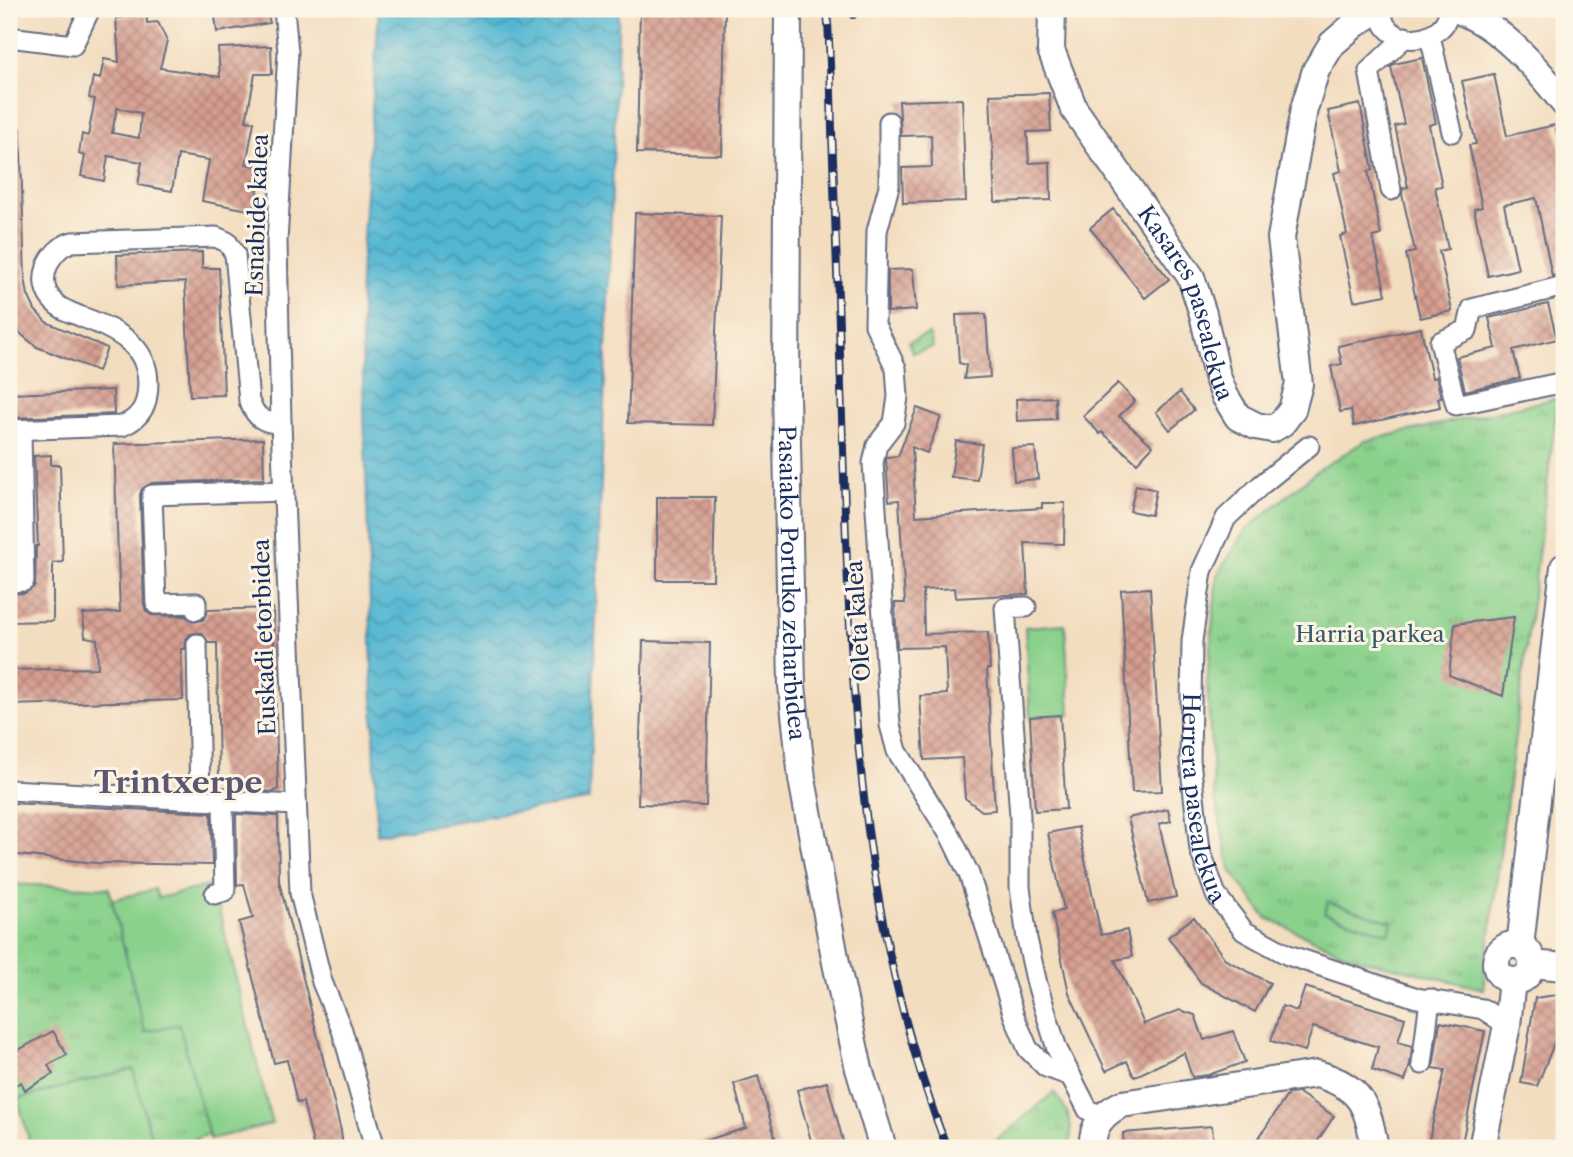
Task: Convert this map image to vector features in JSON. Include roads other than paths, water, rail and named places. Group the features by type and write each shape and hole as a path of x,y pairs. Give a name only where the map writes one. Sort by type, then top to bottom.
{"street":[{"name":"Esnabide kalea","path":"281,423 277,242 287,65 284,9"},
{"name":"Pasaiako Portuko zeharbidea","path":"788,9 786,380 792,686 802,779 836,963 859,1069 883,1148"},
{"name":"Kasares pasealekua","path":"1052,9 1051,50 1074,109 1191,278 1203,314 1217,376 1225,396 1238,417 1256,426 1272,429 1282,423 1292,411 1299,384 1281,238 1304,109 1316,70 1332,44 1379,9"},
{"path":"1379,9 1385,25 1394,33 1417,39 1430,36 1460,10 1504,40 1552,87 1564,103"},
{"path":"9,37 74,45 88,10"},
{"path":"1430,36 1452,132"},
{"path":"1391,190 1369,71 1405,37"},
{"name":"Oleta kalea","path":"889,122 889,186 877,231 875,325 896,368 898,397 894,423 877,446 873,463 890,725 897,751 951,837 969,874 1014,1016 1028,1049 1046,1067 1071,1076"},
{"path":"9,582 24,581 15,430 109,428 132,422 141,414 147,398 145,362 126,337 53,302 46,289 45,272 60,246 72,242 216,237 226,242 235,254 238,270 249,401 255,415 266,423 281,423"},
{"path":"1564,286 1472,309 1466,330 1440,342 1456,405 1564,382"},
{"name":"Euskadi etorbidea","path":"281,423 300,893 322,982 342,1030 375,1148"},
{"name":"Herrera pasealekua","path":"1309,446 1226,518 1202,571 1192,641 1190,760 1200,850 1216,895 1244,931 1288,955 1406,995 1483,1009"},
{"path":"195,610 196,603 150,605 152,495 284,491"},
{"path":"1482,1148 1516,966 1563,584"},
{"path":"1026,607 1005,608 1020,816 1020,887 1027,939 1037,984 1058,1049 1088,1110 1103,1116"},
{"path":"197,644 200,800"},
{"path":"9,790 295,805"},
{"path":"215,894 225,891 223,802"},
{"path":"1516,966 1564,967"},
{"path":"1507,1025 1483,1009 1493,1000 1516,966"},
{"path":"1422,1064 1430,999"},
{"path":"1093,1148 1094,1131 1103,1116 1122,1104 1317,1074 1338,1080 1351,1089 1363,1104 1370,1120 1375,1148"}],"water":[{"path":"379,9 619,9 589,800 377,834 360,280"}],"railway":[{"path":"827,9 848,594 859,755 881,913 898,992 920,1070 947,1148"},
{"path":"853,9 853,15"}],"district":[{"name":"Trintxerpe","path":"178,783"}],"park label":[{"name":"Harria parkea","path":"1370,634"}]}
